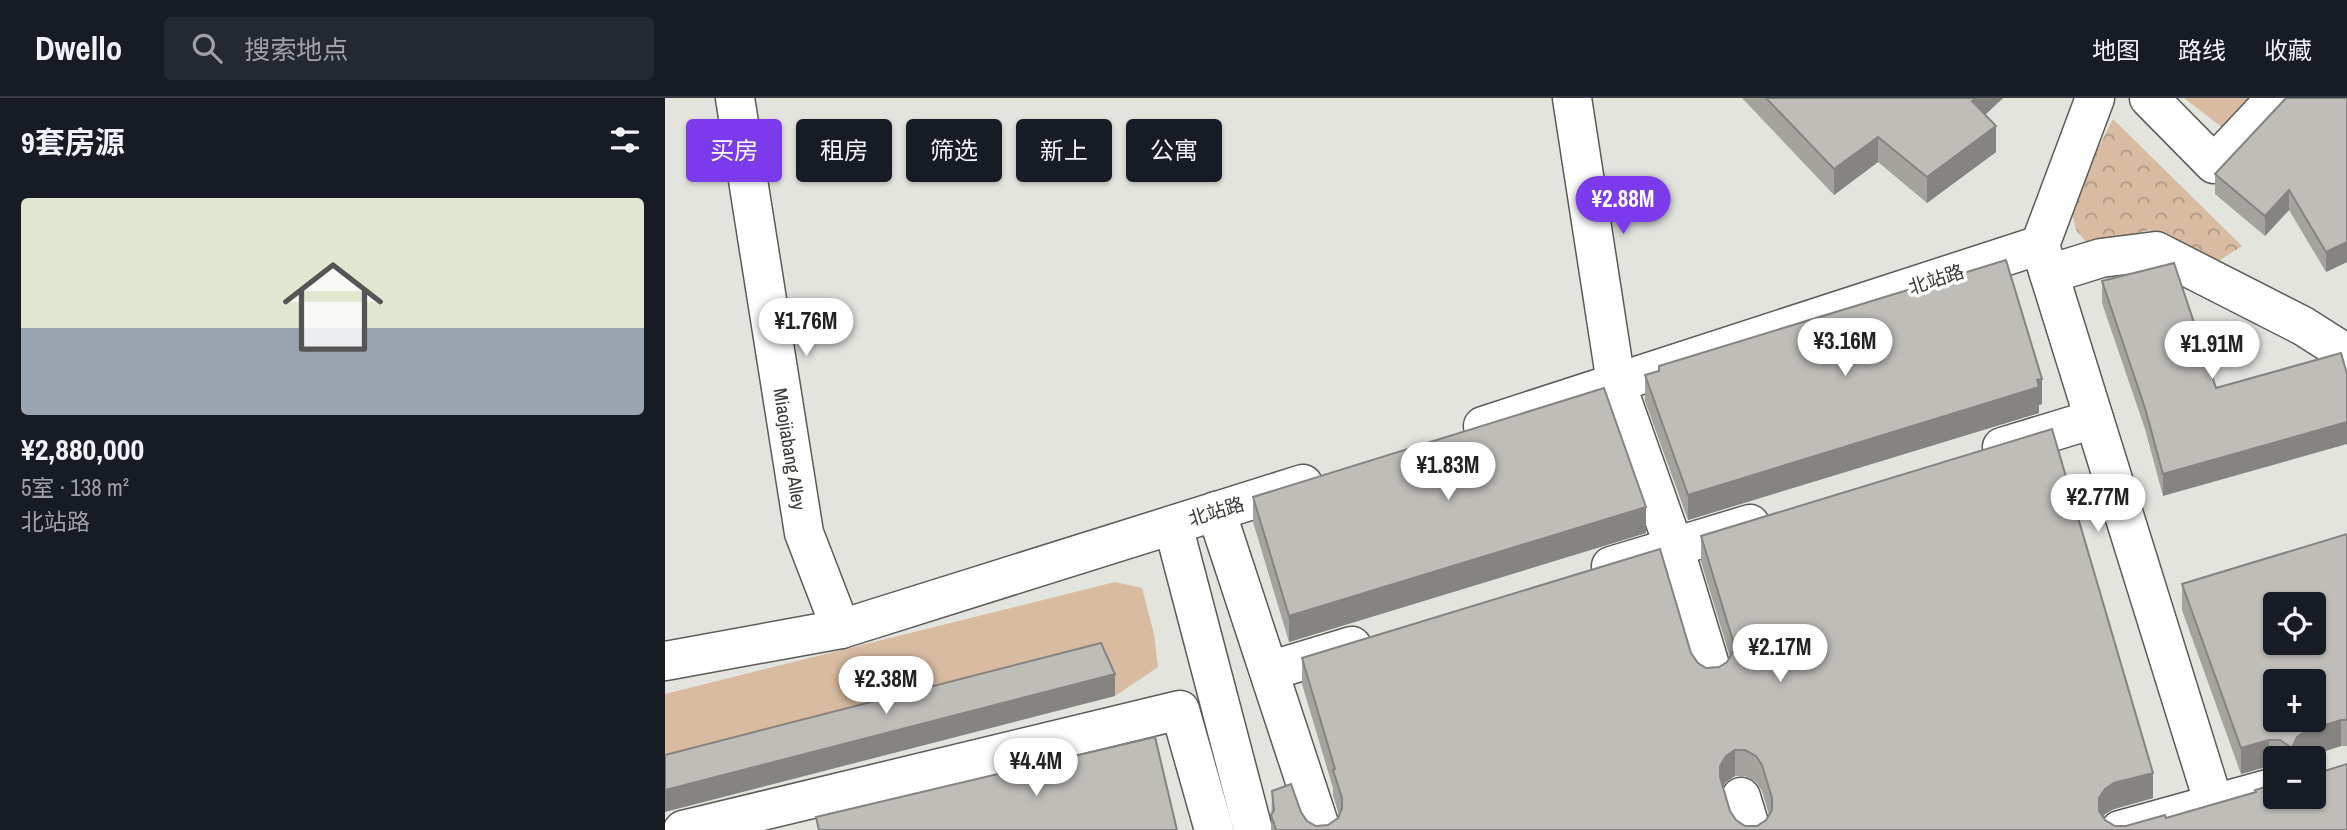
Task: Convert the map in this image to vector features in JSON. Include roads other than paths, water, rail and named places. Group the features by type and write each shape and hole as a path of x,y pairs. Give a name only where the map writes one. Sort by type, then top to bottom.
{"street":[{"name":"Miaojiabang Alley","path":"735,98 804,533 841,629"},
{"path":"1572,98 1616,383 1674,547 1712,672"},
{"path":"2095,98 2045,259 2214,804"},
{"path":"2149,98 2214,164 2276,98"},
{"name":"北站路","path":"1448,437 1616,383 2045,259 2101,258 2156,251 2303,326 2347,354"},
{"path":"2303,326 2347,317"},
{"path":"1963,459 2094,419"},
{"name":"北站路","path":"665,661 841,629 1331,475"},
{"path":"1216,511 1321,830"},
{"path":"1583,575 1779,515"},
{"path":"1173,525 1253,830"},
{"path":"2149,597 2189,585"},
{"path":"1269,671 1387,635"},
{"path":"683,830 784,818 1180,709 1214,830"},
{"path":"2120,830 2263,790"}]}
